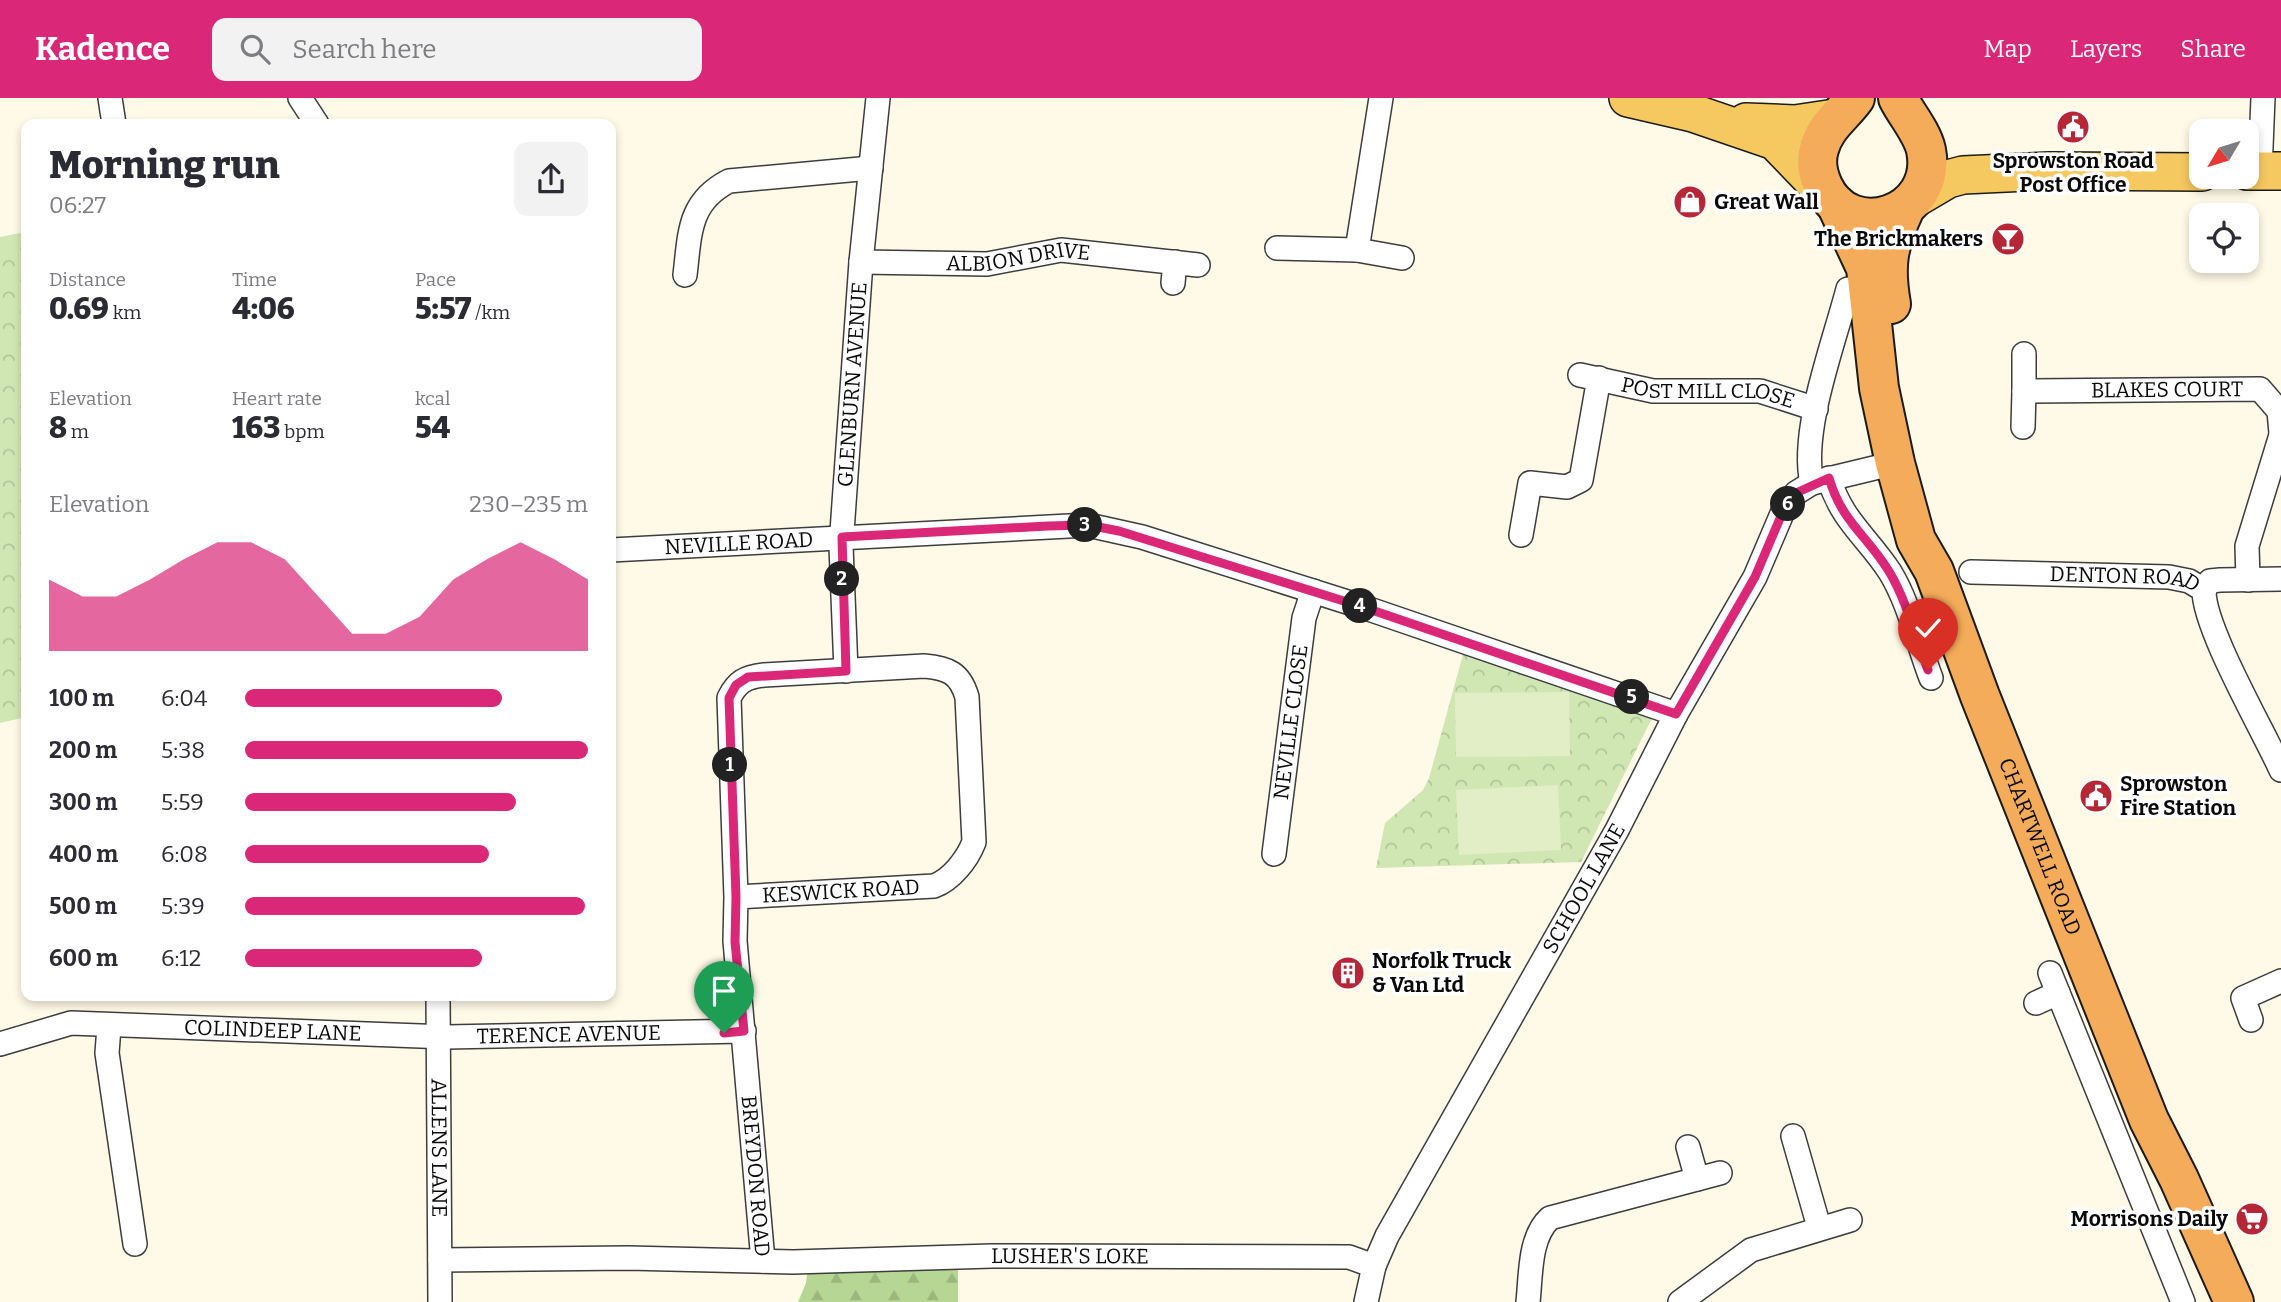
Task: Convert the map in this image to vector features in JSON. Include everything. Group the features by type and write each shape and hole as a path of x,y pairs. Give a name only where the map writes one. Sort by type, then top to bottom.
{"highway":[{"path":"1880,107 1908,116 1926,147 1928,165 1923,184 1909,204 1872,218 1848,212 1832,200 1818,173 1818,151 1845,109 1880,107"},
{"name":"CHARTWELL ROAD","path":"1832,200 1866,268 1880,388 1895,463 1916,540 1934,571 1980,696 2149,1120 2179,1179 2234,1302"},
{"name":"CHARTWELL ROAD","path":"1909,204 1888,250 1886,274 1906,411 1932,534 1934,571"},
{"name":"CHARTWELL ROAD","path":"2149,1120 2166,1185 2212,1302"}],"main road":[{"path":"1628,98 1751,123 1795,124 1845,109"},
{"path":"1693,113 1775,141 1832,200"},
{"path":"1908,116 1946,153 1964,160 2050,171"},
{"path":"1909,204 1948,179 1963,175 2050,171 2189,172"}],"street":[{"path":"110,98 113,119"},
{"path":"300,98 314,119"},
{"name":"GLENBURN AVENUE","path":"846,671 842,537 861,262 878,98"},
{"path":"1357,250 1381,98"},
{"path":"2263,98 2263,171"},
{"path":"685,275 692,223 699,205 714,188 729,181 872,168"},
{"path":"1277,248 1357,250 1402,258"},
{"name":"ALBION DRIVE","path":"861,262 987,264 1070,250 1174,272 1198,265"},
{"path":"1848,289 1815,409 1809,469 1821,481 1852,528 1892,578 1931,678"},
{"path":"2023,427 2024,354"},
{"name":"POST MILL CLOSE","path":"1521,535 1530,483 1567,487 1581,480 1590,376 1653,391 1760,391 1815,409"},
{"name":"BLAKES COURT","path":"2024,391 2260,388 2279,411 2281,434 2246,546 2248,580"},
{"name":"SCHOOL LANE","path":"1366,1302 1374,1266 1387,1236 1485,1058 1617,830 1676,714 1755,577 1784,509 1796,493 1821,481 1895,463"},
{"name":"NEVILLE ROAD","path":"616,550 1088,525 1142,537 1313,591 1676,714"},
{"name":"DENTON ROAD","path":"1972,572 2169,577 2189,580 2204,590 2204,605 2214,630 2281,770"},
{"path":"2204,590 2210,581 2281,579"},
{"name":"NEVILLE CLOSE","path":"1274,854 1304,618 1313,591"},
{"name":"KESWICK ROAD","path":"736,897 934,886 944,882 969,854 974,842 967,697 963,684 954,673 943,667 846,671"},
{"name":"BREYDON ROAD","path":"440,1260 628,1258 763,1261 735,942 736,897 727,715 729,698 736,685 748,677 846,671"},
{"path":"2250,1020 2239,990 2281,981"},
{"path":"2036,1003 2054,983 2161,1271 2183,1302"},
{"name":"ALLENS LANE","path":"438,1001 440,1302"},
{"name":"COLINDEEP LANE","path":"0,1044 55,1026 71,1024 437,1037"},
{"path":"109,1027 107,1053 135,1244"},
{"name":"TERENCE AVENUE","path":"437,1037 744,1031"},
{"path":"1793,1136 1819,1227"},
{"path":"1688,1147 1697,1179"},
{"path":"1528,1302 1536,1237 1541,1226 1550,1218 1720,1173"},
{"path":"1681,1302 1751,1250 1819,1227 1850,1220"},
{"name":"LUSHER'S LOKE","path":"763,1261 992,1256 1349,1256 1374,1266"}],"green space":[{"path":"21,233 21,718 0,723 0,237"},
{"path":"1465,647 1657,708 1581,862 1376,868 1385,823 1423,790 1429,778"},
{"path":"1569,692 1570,756 1456,757 1455,693"},
{"path":"1558,785 1561,850 1459,855 1456,790"},
{"path":"958,1262 958,1302 798,1302 806,1283 808,1266"}],"place":[{"name":"Sprowston Road Post Office","path":"2073,127"},
{"name":"Great Wall","path":"1690,202"},
{"name":"The Brickmakers","path":"2008,239"},
{"name":"Sprowston Fire Station","path":"2096,796"},
{"name":"Norfolk Truck & Van Ltd","path":"1348,973"},
{"name":"Morrisons Daily","path":"2252,1219"}],"route":[{"path":"724,1033 744,1031 735,942 736,897 727,715 729,698 736,685 748,677 846,671 842,537 1088,525 1119,531 1363,607 1654,704 1676,714 1755,577 1784,509 1796,493 1812,483 1829,478 1852,528 1889,571 1928,670"}]}
